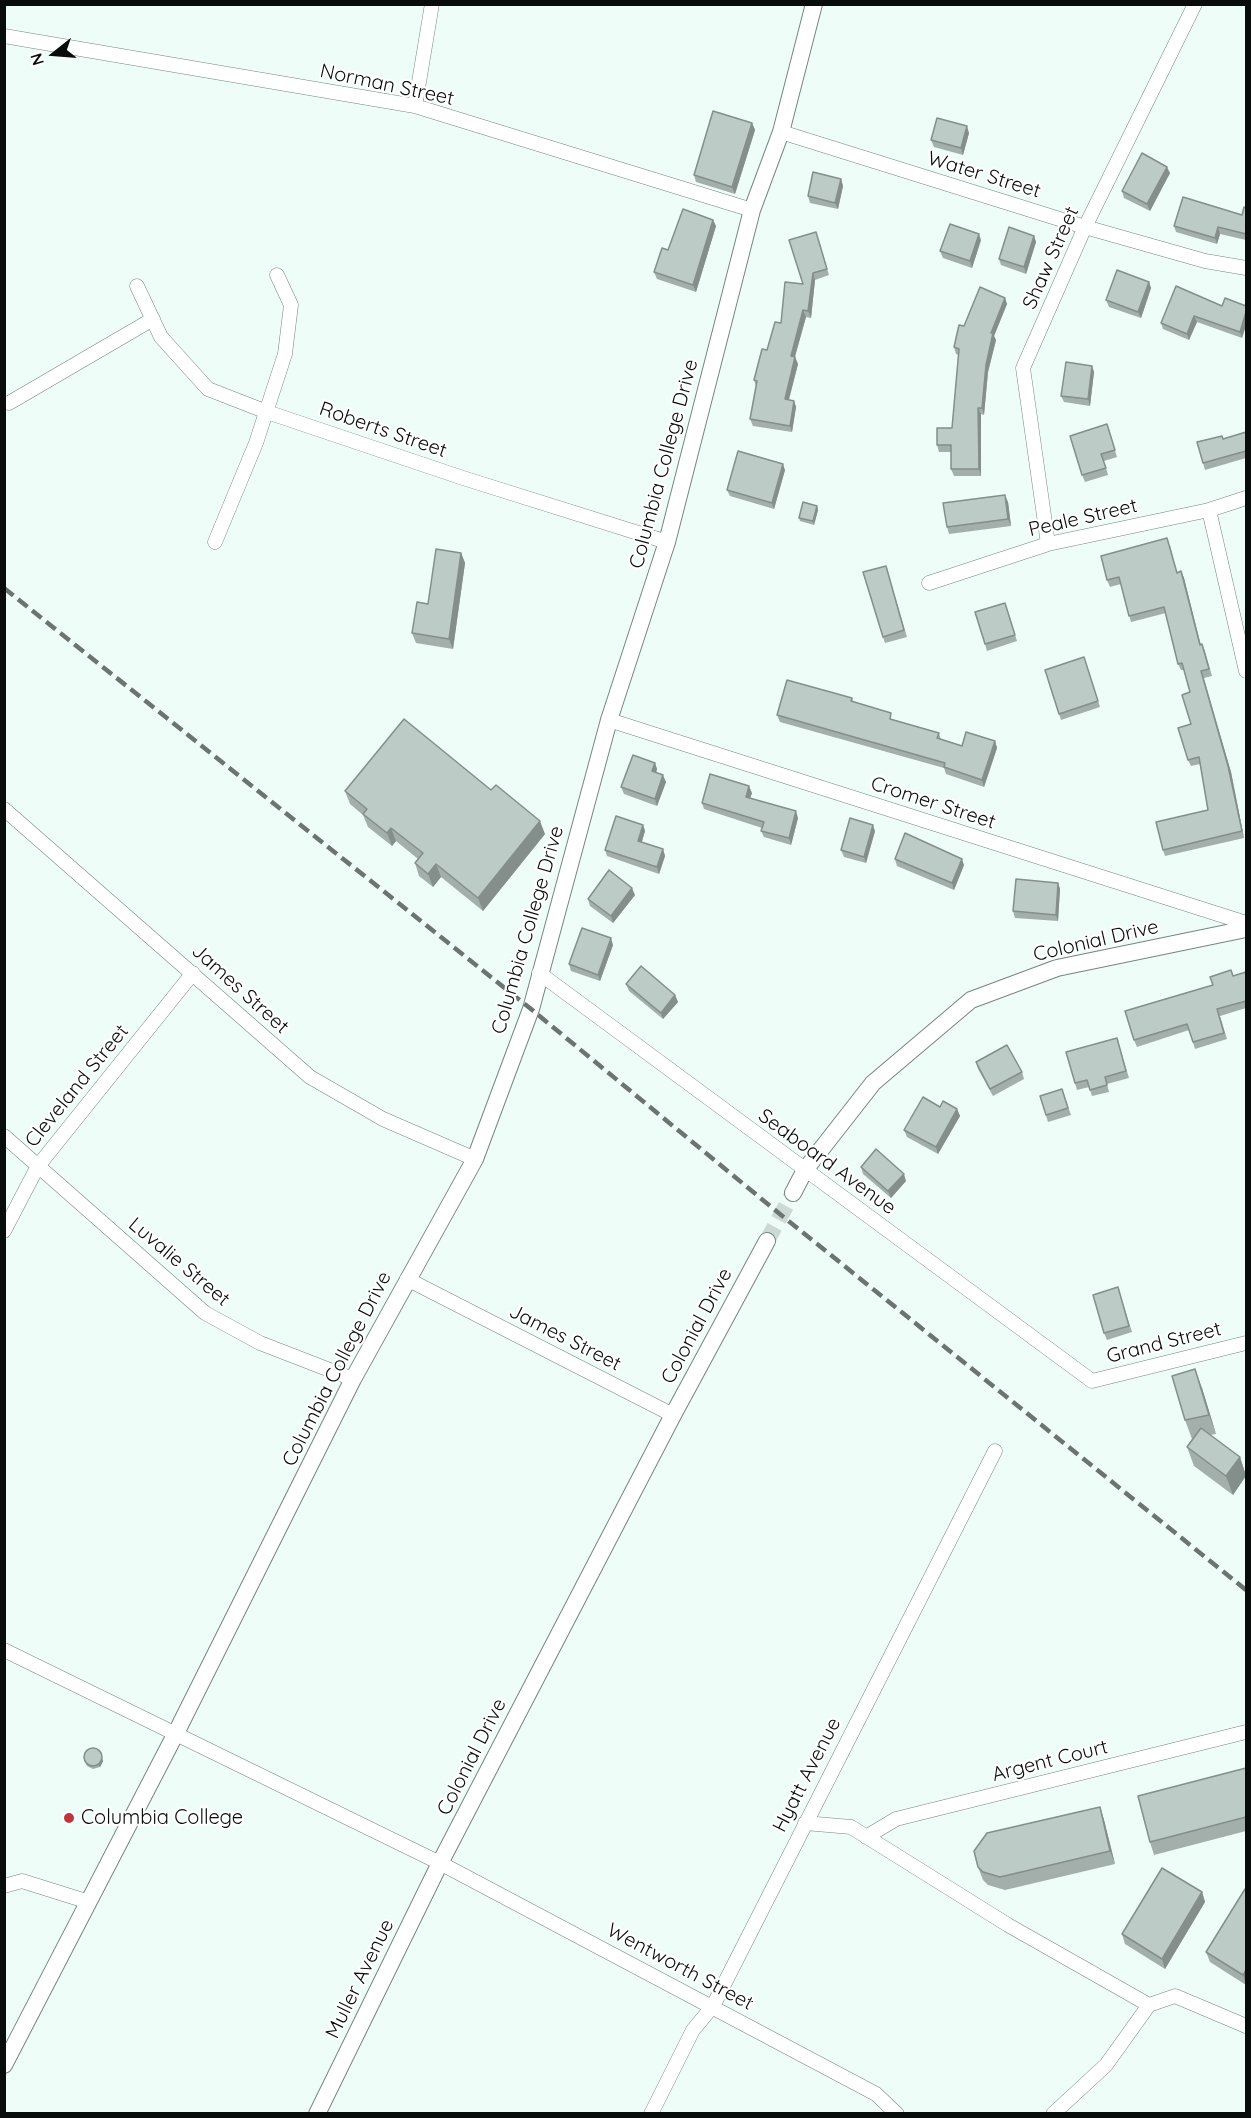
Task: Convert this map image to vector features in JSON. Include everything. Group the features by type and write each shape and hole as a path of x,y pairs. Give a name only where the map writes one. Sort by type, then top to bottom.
{"street":[{"path":"415,106 432,4"},
{"name":"Columbia College Drive","path":"4,2065 176,1733 353,1379 475,1159 531,1009 538,973 609,720 667,542 752,210 781,132 814,4"},
{"name":"Shaw Street","path":"1048,544 1023,368 1085,227 1195,4"},
{"name":"Norman Street","path":"4,36 415,106 752,210"},
{"name":"Water Street","path":"781,132 1085,227 1205,261 1246,268"},
{"path":"215,542 267,412 285,354 291,305 277,275"},
{"name":"Roberts Street","path":"137,286 161,337 208,389 267,412 463,478 667,542"},
{"path":"9,403 153,319"},
{"name":"Peale Street","path":"929,583 1048,544 1209,510 1246,498"},
{"path":"1209,510 1246,671"},
{"name":"Cromer Street","path":"609,720 1246,923"},
{"name":"James Street","path":"4,809 310,1077 383,1119 475,1159"},
{"name":"Colonial Drive","path":"793,1193 805,1170 873,1083 971,1000 1057,968 1246,929"},
{"name":"Cleveland Street","path":"4,1232 38,1166 193,973"},
{"name":"Seaboard Avenue","path":"538,973 1092,1381"},
{"name":"Luvalie Street","path":"4,1136 205,1313 260,1343 353,1379"},
{"name":"Colonial Drive","path":"440,1863 673,1415 767,1241"},
{"name":"James Street","path":"407,1279 673,1415"},
{"name":"Grand Street","path":"1092,1381 1246,1343"},
{"name":"Hyatt Avenue","path":"651,2114 693,2030 712,2006 995,1451"},
{"path":"4,1650 440,1863"},
{"name":"Argent Court","path":"866,1836 896,1819 1246,1732"},
{"path":"805,1823 851,1827 1008,1925 1149,2005"},
{"name":"Wentworth Street","path":"440,1863 876,2094 897,2114"},
{"name":"Muller Avenue","path":"317,2114 440,1863"},
{"path":"4,1886 22,1881 89,1902"},
{"path":"1053,2114 1106,2065 1149,2005 1175,1996 1246,2026"}],"building":[{"path":"713,111 752,123 732,187 694,175"},
{"path":"937,118 967,126 961,148 931,140"},
{"path":"1142,153 1167,167 1147,204 1122,191"},
{"path":"813,172 841,179 835,203 808,196"},
{"path":"1183,197 1242,215 1244,207 1246,208 1246,234 1218,227 1215,238 1174,226"},
{"path":"683,209 713,220 693,285 654,272 662,248 668,250"},
{"path":"950,224 979,234 970,261 940,251"},
{"path":"1009,227 1034,236 1024,267 999,259"},
{"path":"816,232 827,269 813,273 808,311 803,310 791,356 795,357 785,399 794,401 790,426 750,419 757,381 754,380 762,349 767,350 775,322 781,323 785,282 803,284 789,240"},
{"path":"1117,270 1149,282 1138,312 1106,300"},
{"path":"1176,286 1222,306 1225,298 1246,306 1240,332 1194,316 1187,334 1161,323"},
{"path":"980,287 1005,298 991,333 993,333 986,365 982,408 978,408 979,469 951,469 951,445 937,445 937,428 952,428 959,349 954,347 959,325 964,326"},
{"path":"1066,362 1092,366 1088,399 1061,396"},
{"path":"1107,424 1115,450 1101,454 1106,468 1082,475 1070,436"},
{"path":"1246,432 1246,451 1203,463 1197,442 1222,436 1223,439"},
{"path":"738,451 783,464 772,503 727,490"},
{"path":"1005,495 1008,519 947,527 943,503"},
{"path":"803,502 817,506 813,521 799,518"},
{"path":"1167,538 1177,573 1181,571 1200,645 1202,644 1209,669 1201,671 1228,766 1242,831 1163,850 1156,822 1208,810 1199,757 1188,760 1178,728 1191,724 1182,695 1190,692 1182,663 1178,664 1164,607 1129,616 1119,577 1107,580 1101,556"},
{"path":"436,549 461,553 449,639 412,633 417,602 428,604"},
{"path":"886,566 904,630 883,637 863,572"},
{"path":"1005,603 1015,635 985,644 975,612"},
{"path":"1084,657 1098,701 1059,714 1045,670"},
{"path":"787,680 852,698 851,701 891,713 890,719 939,733 937,738 962,746 966,732 995,741 982,780 944,767 945,763 777,715"},
{"path":"404,719 491,790 496,785 540,821 478,898 436,864 428,874 415,863 423,853 391,828 387,833 363,814 367,809 345,791"},
{"path":"633,755 655,763 652,771 663,775 655,799 621,787"},
{"path":"710,774 749,786 746,797 796,811 789,838 761,831 764,822 702,803"},
{"path":"616,816 643,825 638,841 663,849 657,867 605,850"},
{"path":"850,818 873,825 864,857 841,850"},
{"path":"905,833 962,859 952,883 895,859"},
{"path":"609,870 632,888 611,916 588,899"},
{"path":"1016,879 1058,883 1056,915 1013,911"},
{"path":"582,928 611,938 598,975 569,964"},
{"path":"641,966 675,995 661,1013 626,984"},
{"path":"1231,970 1233,976 1246,972 1246,1001 1217,1009 1224,1033 1193,1042 1187,1024 1134,1040 1125,1011 1213,985 1210,977"},
{"path":"1117,1038 1126,1071 1105,1077 1107,1085 1090,1090 1087,1080 1075,1083 1066,1052"},
{"path":"1007,1045 1022,1072 990,1089 976,1062"},
{"path":"1062,1089 1068,1108 1046,1115 1040,1096"},
{"path":"923,1097 940,1107 943,1101 957,1109 936,1147 904,1130"},
{"path":"876,1149 904,1174 888,1191 861,1167"},
{"path":"1118,1287 1129,1326 1104,1333 1093,1295"},
{"path":"1195,1369 1209,1415 1185,1420 1172,1376"},
{"path":"1201,1428 1240,1457 1226,1476 1187,1447"},
{"path":"93,1748 99,1751 102,1757 99,1763 93,1766 87,1763 84,1757 87,1751"},
{"path":"1246,1768 1246,1817 1150,1842 1138,1796"},
{"path":"1100,1807 1110,1851 1000,1877 983,1872 978,1867 974,1851 987,1833"},
{"path":"1162,1868 1202,1892 1162,1959 1122,1934"},
{"path":"1245,1889 1246,1970 1243,1975 1206,1952"}],"tunnel":[{"path":"767,1241 793,1193"}],"railway":[{"path":"4,588 531,1009 775,1210 1246,1590"}],"place":[{"name":"Columbia College","path":"69,1818"}]}
